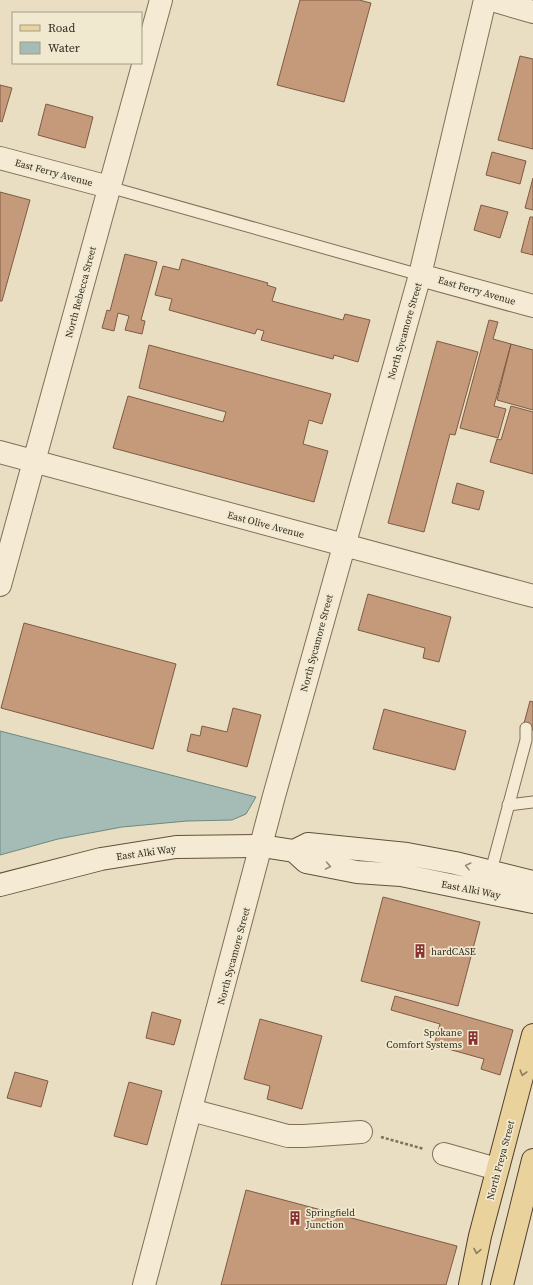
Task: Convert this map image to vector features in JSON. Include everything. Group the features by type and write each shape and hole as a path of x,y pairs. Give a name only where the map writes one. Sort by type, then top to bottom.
{"main road":[{"name":"North Freya Street","path":"470,1285 480,1236 533,1035"},
{"path":"502,1285 531,1172"}],"street":[{"name":"North Rebecca Street","path":"0,585 108,187 161,0"},
{"name":"North Sycamore Street","path":"144,1285 343,545 420,275 486,0"},
{"path":"492,0 533,12"},
{"name":"East Ferry Avenue","path":"0,158 108,187"},
{"name":"East Ferry Avenue","path":"420,275 533,306"},
{"name":"East Olive Avenue","path":"0,452 533,596"},
{"name":"East Alki Way","path":"294,851 308,844 406,854 533,882"},
{"name":"East Alki Way","path":"0,885 100,859 168,848 262,846 294,851 306,862 357,872 400,875 533,902"},
{"path":"191,1110 288,1136 361,1132"},
{"path":"444,1154 497,1169"}],"lane":[{"path":"108,187 420,275"},
{"path":"491,872 528,733"},
{"path":"508,805 533,802"}],"path":[{"path":"361,1132 444,1154"}],"water":[{"path":"0,731 256,797 246,814 232,820 187,821 122,827 58,839 0,855"}],"building":[{"path":"300,0 359,0 371,3 344,102 277,85"},
{"path":"520,56 533,59 533,149 498,140"},
{"path":"0,85 12,88 2,122 0,121"},
{"path":"46,104 93,117 85,148 38,135"},
{"path":"492,152 526,161 520,184 486,175"},
{"path":"533,178 533,210 525,208"},
{"path":"0,192 30,200 2,301 0,301"},
{"path":"481,205 508,212 500,238 474,230"},
{"path":"530,217 533,217 533,255 521,252"},
{"path":"125,254 157,262 141,320 145,321 142,334 125,330 129,316 118,313 114,331 102,328 107,310 110,311"},
{"path":"182,259 268,283 267,285 276,288 272,301 343,320 345,314 370,320 358,362 334,355 333,359 261,340 264,331 257,329 255,334 169,310 172,299 155,295 163,266 179,270"},
{"path":"489,320 498,322 493,339 511,344 494,406 506,409 498,438 460,428"},
{"path":"437,341 478,352 455,435 450,434 424,532 388,523"},
{"path":"511,344 533,350 533,410 497,400"},
{"path":"149,345 331,394 322,424 309,420 303,444 328,451 314,502 113,448 128,396 223,422 226,412 139,388"},
{"path":"511,406 533,412 533,474 490,462 497,439 501,440"},
{"path":"457,483 484,491 479,510 452,503"},
{"path":"368,594 451,617 439,662 423,658 425,648 358,630"},
{"path":"24,623 176,664 153,749 1,708"},
{"path":"530,701 533,702 533,730 523,727"},
{"path":"233,708 261,715 247,767 187,751 191,734 200,736 202,726 227,732"},
{"path":"384,709 466,731 455,770 373,749"},
{"name":"hardCASE","path":"383,897 480,922 458,1006 361,981"},
{"name":"Spokane Comfort Systems","path":"395,996 513,1030 500,1075 481,1069 484,1059 434,1045 440,1024 391,1010"},
{"path":"152,1012 181,1020 174,1045 146,1038"},
{"path":"260,1019 322,1036 302,1109 267,1099 270,1086 244,1079"},
{"path":"15,1072 48,1081 41,1107 7,1098"},
{"path":"129,1082 162,1091 147,1145 114,1136"},
{"name":"Springfield Junction","path":"246,1190 457,1246 446,1285 221,1285"}],"place":[{"name":"hardCASE","path":"420,951"},
{"name":"Spokane Comfort Systems","path":"473,1038"},
{"name":"Springfield Junction","path":"295,1218"}]}
